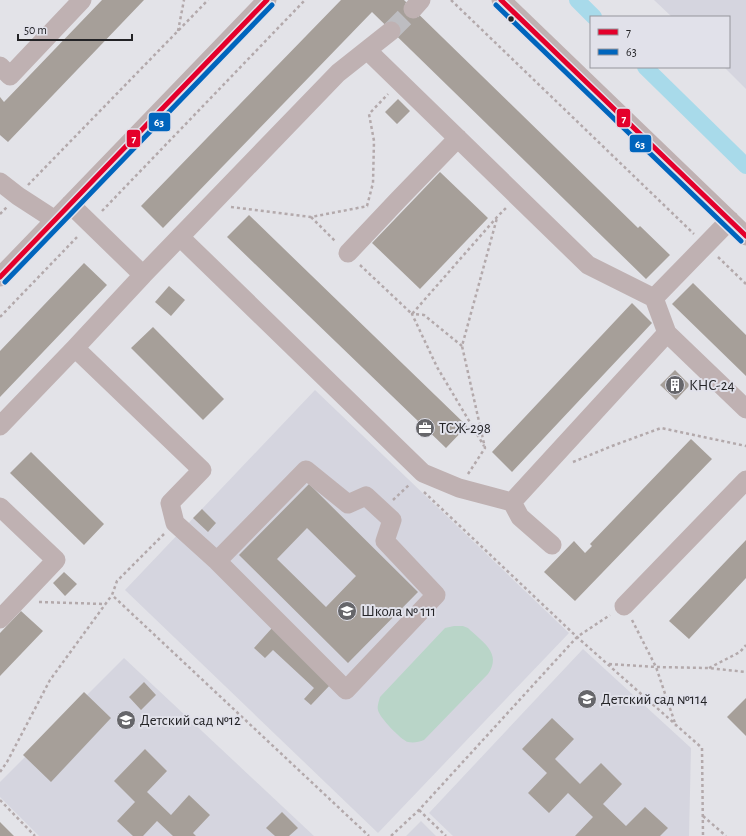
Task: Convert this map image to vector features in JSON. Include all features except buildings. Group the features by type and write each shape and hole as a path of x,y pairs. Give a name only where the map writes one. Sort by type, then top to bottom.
{"street":[{"path":"0,66 10,76 82,0"},
{"path":"0,277 267,0"},
{"path":"501,0 746,236"},
{"path":"0,426 338,73 391,31"},
{"path":"367,50 588,265 654,298 667,333 746,409"},
{"path":"348,253 458,138"},
{"path":"0,182 18,196 55,220"},
{"path":"70,204 143,275"},
{"path":"654,298 730,220"},
{"path":"180,237 418,478 512,502 520,517 552,546"},
{"path":"512,502 667,333"},
{"path":"75,348 202,470 170,503 175,523 217,561 346,690 436,595 385,541 392,520 382,510 366,496 348,504 306,470 217,561"},
{"path":"624,606 746,480"},
{"path":"0,507 56,560 0,619"}],"path":[{"path":"178,31 184,0"},
{"path":"0,214 208,0"},
{"path":"0,317 305,0"},
{"path":"451,0 746,284"},
{"path":"367,206 373,183 374,141 368,114 400,82"},
{"path":"412,314 497,217 518,197"},
{"path":"211,205 311,218 398,200"},
{"path":"459,488 485,448 462,346 497,217"},
{"path":"311,218 412,314 437,367 485,448"},
{"path":"412,314 424,315 462,346"},
{"path":"569,464 661,428 746,446"},
{"path":"382,510 418,478 577,637 702,748 703,836"},
{"path":"0,772 7,762 50,680 106,604 112,595 117,581 175,523"},
{"path":"112,595 369,836"},
{"path":"16,602 106,604"},
{"path":"391,836 419,810 577,637 624,606 656,667 677,726"},
{"path":"708,668 740,652 746,646"},
{"path":"608,664 708,668 746,672"},
{"path":"0,800 36,836"},
{"path":"419,810 446,836"},
{"path":"702,816 726,836"}],"shaded area":[{"path":"654,0 746,0 746,89 725,68 730,68 730,16 671,16"},
{"name":"Школа № 111","path":"315,390 569,633 378,833 125,590"},
{"name":"Детский сад №114","path":"583,649 691,748 689,836 453,836 429,813"},
{"name":"Детский сад №12","path":"124,658 314,836 39,836 0,797 0,782"},
{"path":"421,821 436,836 406,836"}],"green space":[{"path":"463,626 468,628 484,643 492,654 492,667 488,674 424,740 408,742 386,723 379,713 378,707 380,697 445,628"}],"waterway":[{"path":"577,0 593,16"},
{"path":"646,68 746,166"}],"tunnel":[{"path":"391,31 413,9"}],"transit line":[{"name":"7","path":"0,277 267,0"},
{"name":"7","path":"501,0 746,236"},
{"name":"63","path":"5,282 272,5"},
{"name":"63","path":"496,5 741,241"}],"place":[{"name":"КНС-24","path":"675,385"},
{"name":"ТСЖ-298","path":"425,428"},
{"name":"Школа № 111","path":"347,611"},
{"name":"Детский сад №114","path":"587,699"},
{"name":"Детский сад №12","path":"126,720"}]}
